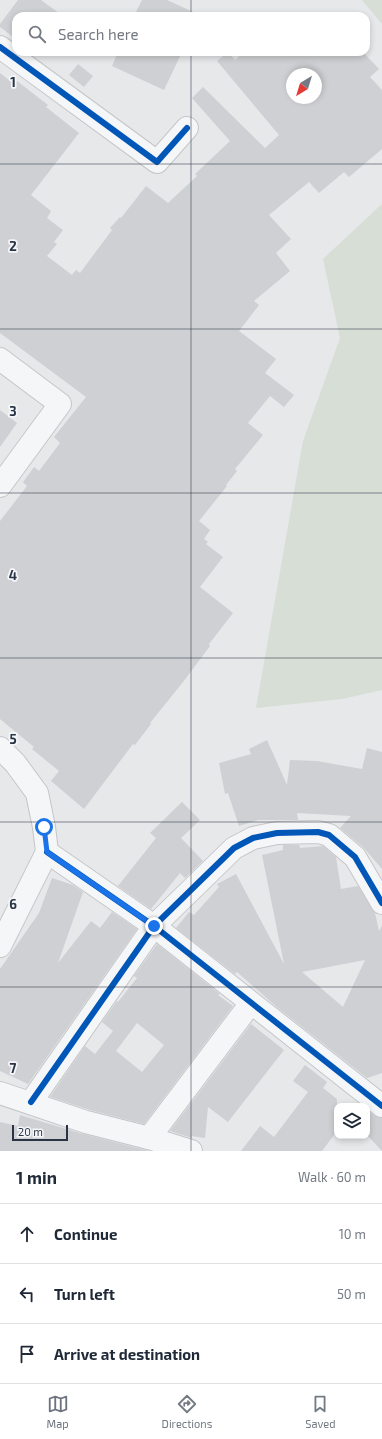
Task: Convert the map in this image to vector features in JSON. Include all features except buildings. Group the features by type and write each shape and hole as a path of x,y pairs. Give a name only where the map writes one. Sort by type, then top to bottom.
{"street":[{"path":"0,47 12,56"},
{"path":"12,56 157,162 187,128"},
{"path":"0,359 60,404 0,486"},
{"path":"0,748 15,763 37,793 44,827 47,852 0,946"},
{"path":"32,1102 154,926 234,848 253,838 277,833 318,832 329,835 355,857 381,898"},
{"path":"47,852 154,926 251,1003 372,1088 382,1106"},
{"path":"149,1138 251,1003"},
{"path":"0,1092 86,1122 149,1138 191,1151"}],"shaded area":[{"path":"362,0 382,0 382,24"},
{"path":"382,204 382,690 342,699 256,708 303,441 340,338 323,259"}],"cycle path":[{"path":"0,47 12,56"},
{"path":"12,56 157,162 187,128"},
{"path":"31,1102 154,926 234,848 253,838 277,833 318,832 329,835 355,857 382,903"},
{"path":"47,852 154,926 382,1106"}],"route":[{"path":"44,827 47,852 154,926"}]}
